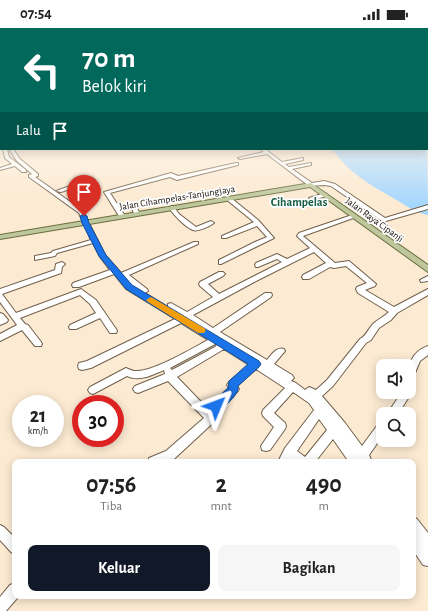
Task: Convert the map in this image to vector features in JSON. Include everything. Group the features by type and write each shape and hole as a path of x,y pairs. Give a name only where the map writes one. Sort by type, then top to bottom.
{"main road":[{"name":"Jalan Cihampelas-Tanjungjaya","path":"0,237 311,185"},
{"name":"Jalan Raya Cipanji","path":"311,185 428,269"}],"street":[{"path":"5,150 7,158 80,210 105,255"},
{"path":"12,150 20,162 33,176"},
{"path":"264,150 311,185 324,183 333,185 385,220 428,207"},
{"path":"240,158 267,152"},
{"path":"282,163 301,159"},
{"path":"0,169 15,164"},
{"path":"122,216 107,192 171,175 177,178 236,164"},
{"path":"289,168 309,164"},
{"path":"59,191 92,180"},
{"path":"333,185 341,182"},
{"path":"49,187 59,191 84,210 94,241 132,285 218,338 256,364 314,398 319,411 337,429"},
{"path":"312,198 325,195"},
{"path":"221,262 247,247 271,238 258,223 229,199"},
{"path":"133,205 137,214"},
{"path":"172,208 177,215 195,229 211,223"},
{"path":"354,216 300,234 334,267 347,263 372,284 360,289 361,291 376,302 382,303 394,311"},
{"path":"224,237 258,223"},
{"path":"37,258 53,255 55,252 94,241"},
{"path":"76,285 120,272 196,243"},
{"path":"82,366 88,365 185,317 314,249"},
{"path":"258,265 278,256 287,262"},
{"path":"0,292 59,271 58,266 62,264"},
{"path":"306,277 330,264"},
{"path":"219,298 203,284 221,274"},
{"path":"14,317 81,292 90,298 113,331"},
{"path":"138,389 170,376 217,350 218,338 228,321 268,294"},
{"path":"314,398 330,383 363,341 368,338 376,326 388,318 394,311 424,294 428,302"},
{"path":"0,296 14,317 38,344"},
{"path":"72,327 102,314"},
{"path":"0,316 4,320 0,322"},
{"path":"0,338 22,326"},
{"path":"218,338 268,364 314,398 361,459"},
{"path":"93,390 126,372 138,375 166,366 218,338"},
{"path":"416,359 428,350"},
{"path":"268,364 281,351"},
{"path":"208,414 234,389 232,384 256,364"},
{"path":"160,459 170,455 210,420 211,417 187,396 170,376 166,366"},
{"path":"266,446 281,427 281,424 267,413 293,386"},
{"path":"285,459 319,411"},
{"path":"311,459 337,429"},
{"path":"363,459 376,437"},
{"path":"289,452 298,459"},
{"path":"416,527 428,543"},
{"path":"0,531 12,545"},
{"path":"416,544 428,560"},
{"path":"0,607 12,593"}],"water":[{"path":"333,150 427,150 428,215 411,208 368,183 353,172"}],"slow traffic":[{"path":"151,300 201,330"}],"district":[{"name":"Cihampelas","path":"299,202"}],"route":[{"path":"84,216 85,223 102,256 129,287 256,364 232,384 234,389 216,406"}]}
